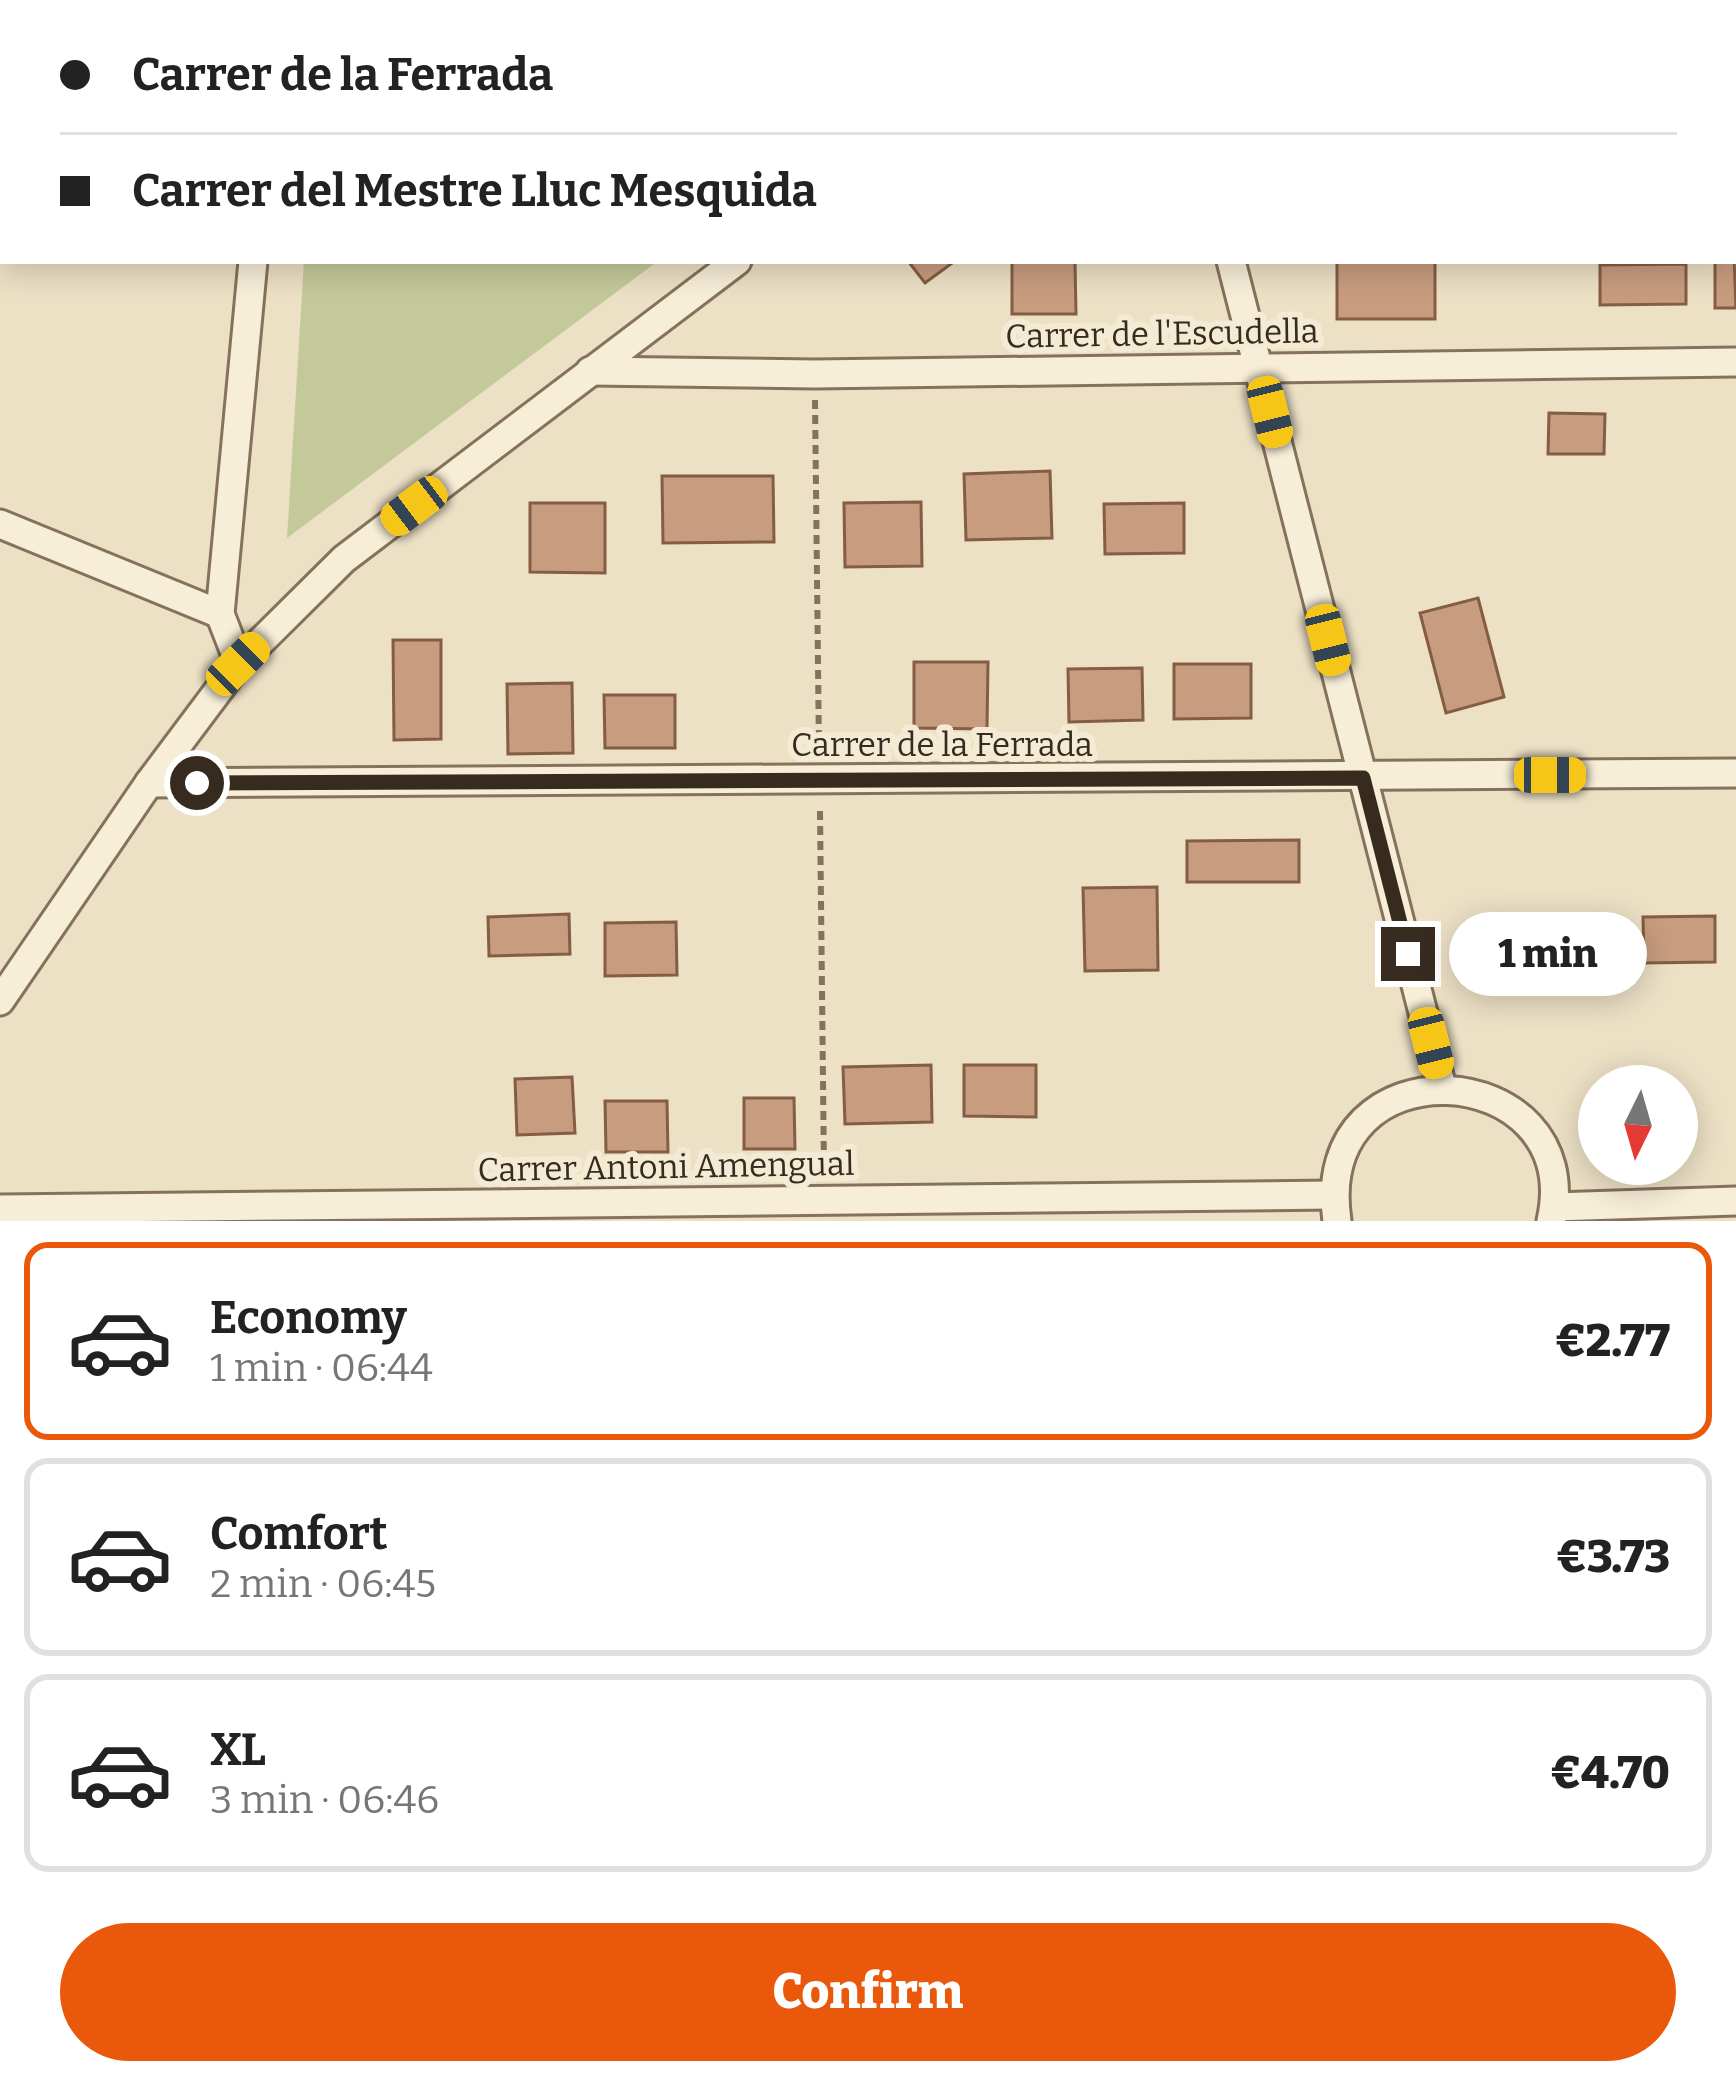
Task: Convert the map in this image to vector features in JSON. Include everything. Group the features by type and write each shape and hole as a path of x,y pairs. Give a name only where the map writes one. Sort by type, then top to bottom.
{"street":[{"path":"238,664 220,614 253,264"},
{"path":"0,1001 149,783 238,664 344,560 733,264"},
{"path":"1233,264 1442,1087"},
{"name":"Carrer de l'Escudella","path":"590,371 815,374 1736,362"},
{"path":"0,524 220,614"},
{"name":"Carrer de la Ferrada","path":"149,783 1736,773"},
{"path":"1335,1208 1339,1162 1354,1132 1378,1108 1408,1093 1442,1087 1479,1093 1511,1109 1537,1136 1551,1170 1552,1214 1736,1201"},
{"name":"Carrer Antoni Amengual","path":"0,1209 1335,1208"}],"path":[{"path":"815,392 820,774"},
{"path":"820,811 824,1179"}],"green space":[{"path":"304,264 654,264 287,538"}],"building":[{"path":"910,264 951,264 925,283"},
{"path":"1012,264 1075,264 1076,314 1012,314"},
{"path":"1337,264 1435,264 1435,319 1337,319"},
{"path":"1686,264 1686,304 1600,305 1600,265"},
{"path":"1715,264 1734,264 1736,308 1715,308"},
{"path":"1549,413 1605,414 1604,454 1548,454"},
{"path":"1050,471 1052,538 966,540 964,474"},
{"path":"662,476 773,476 774,542 663,543"},
{"path":"921,502 922,566 845,567 844,503"},
{"path":"530,503 605,503 605,573 530,572"},
{"path":"1184,503 1184,553 1105,554 1104,504"},
{"path":"1478,598 1504,697 1446,713 1420,613"},
{"path":"393,640 441,640 441,739 394,740"},
{"path":"914,662 988,662 987,729 914,728"},
{"path":"1174,664 1251,664 1251,718 1174,719"},
{"path":"1142,668 1143,720 1069,722 1068,669"},
{"path":"572,683 573,753 508,754 507,684"},
{"path":"604,695 675,695 675,748 605,748"},
{"path":"1299,840 1299,882 1187,882 1187,841"},
{"path":"1157,887 1158,970 1085,971 1083,888"},
{"path":"569,914 570,954 489,956 488,917"},
{"path":"1715,916 1715,962 1644,963 1643,917"},
{"path":"676,922 677,975 605,976 605,923"},
{"path":"931,1065 932,1122 845,1124 843,1067"},
{"path":"964,1065 1036,1065 1036,1117 964,1116"},
{"path":"572,1077 575,1133 517,1135 515,1079"},
{"path":"744,1098 794,1098 795,1149 744,1149"},
{"path":"605,1101 667,1101 668,1152 606,1152"}],"route":[{"path":"197,783 1363,778 1408,954"}]}
